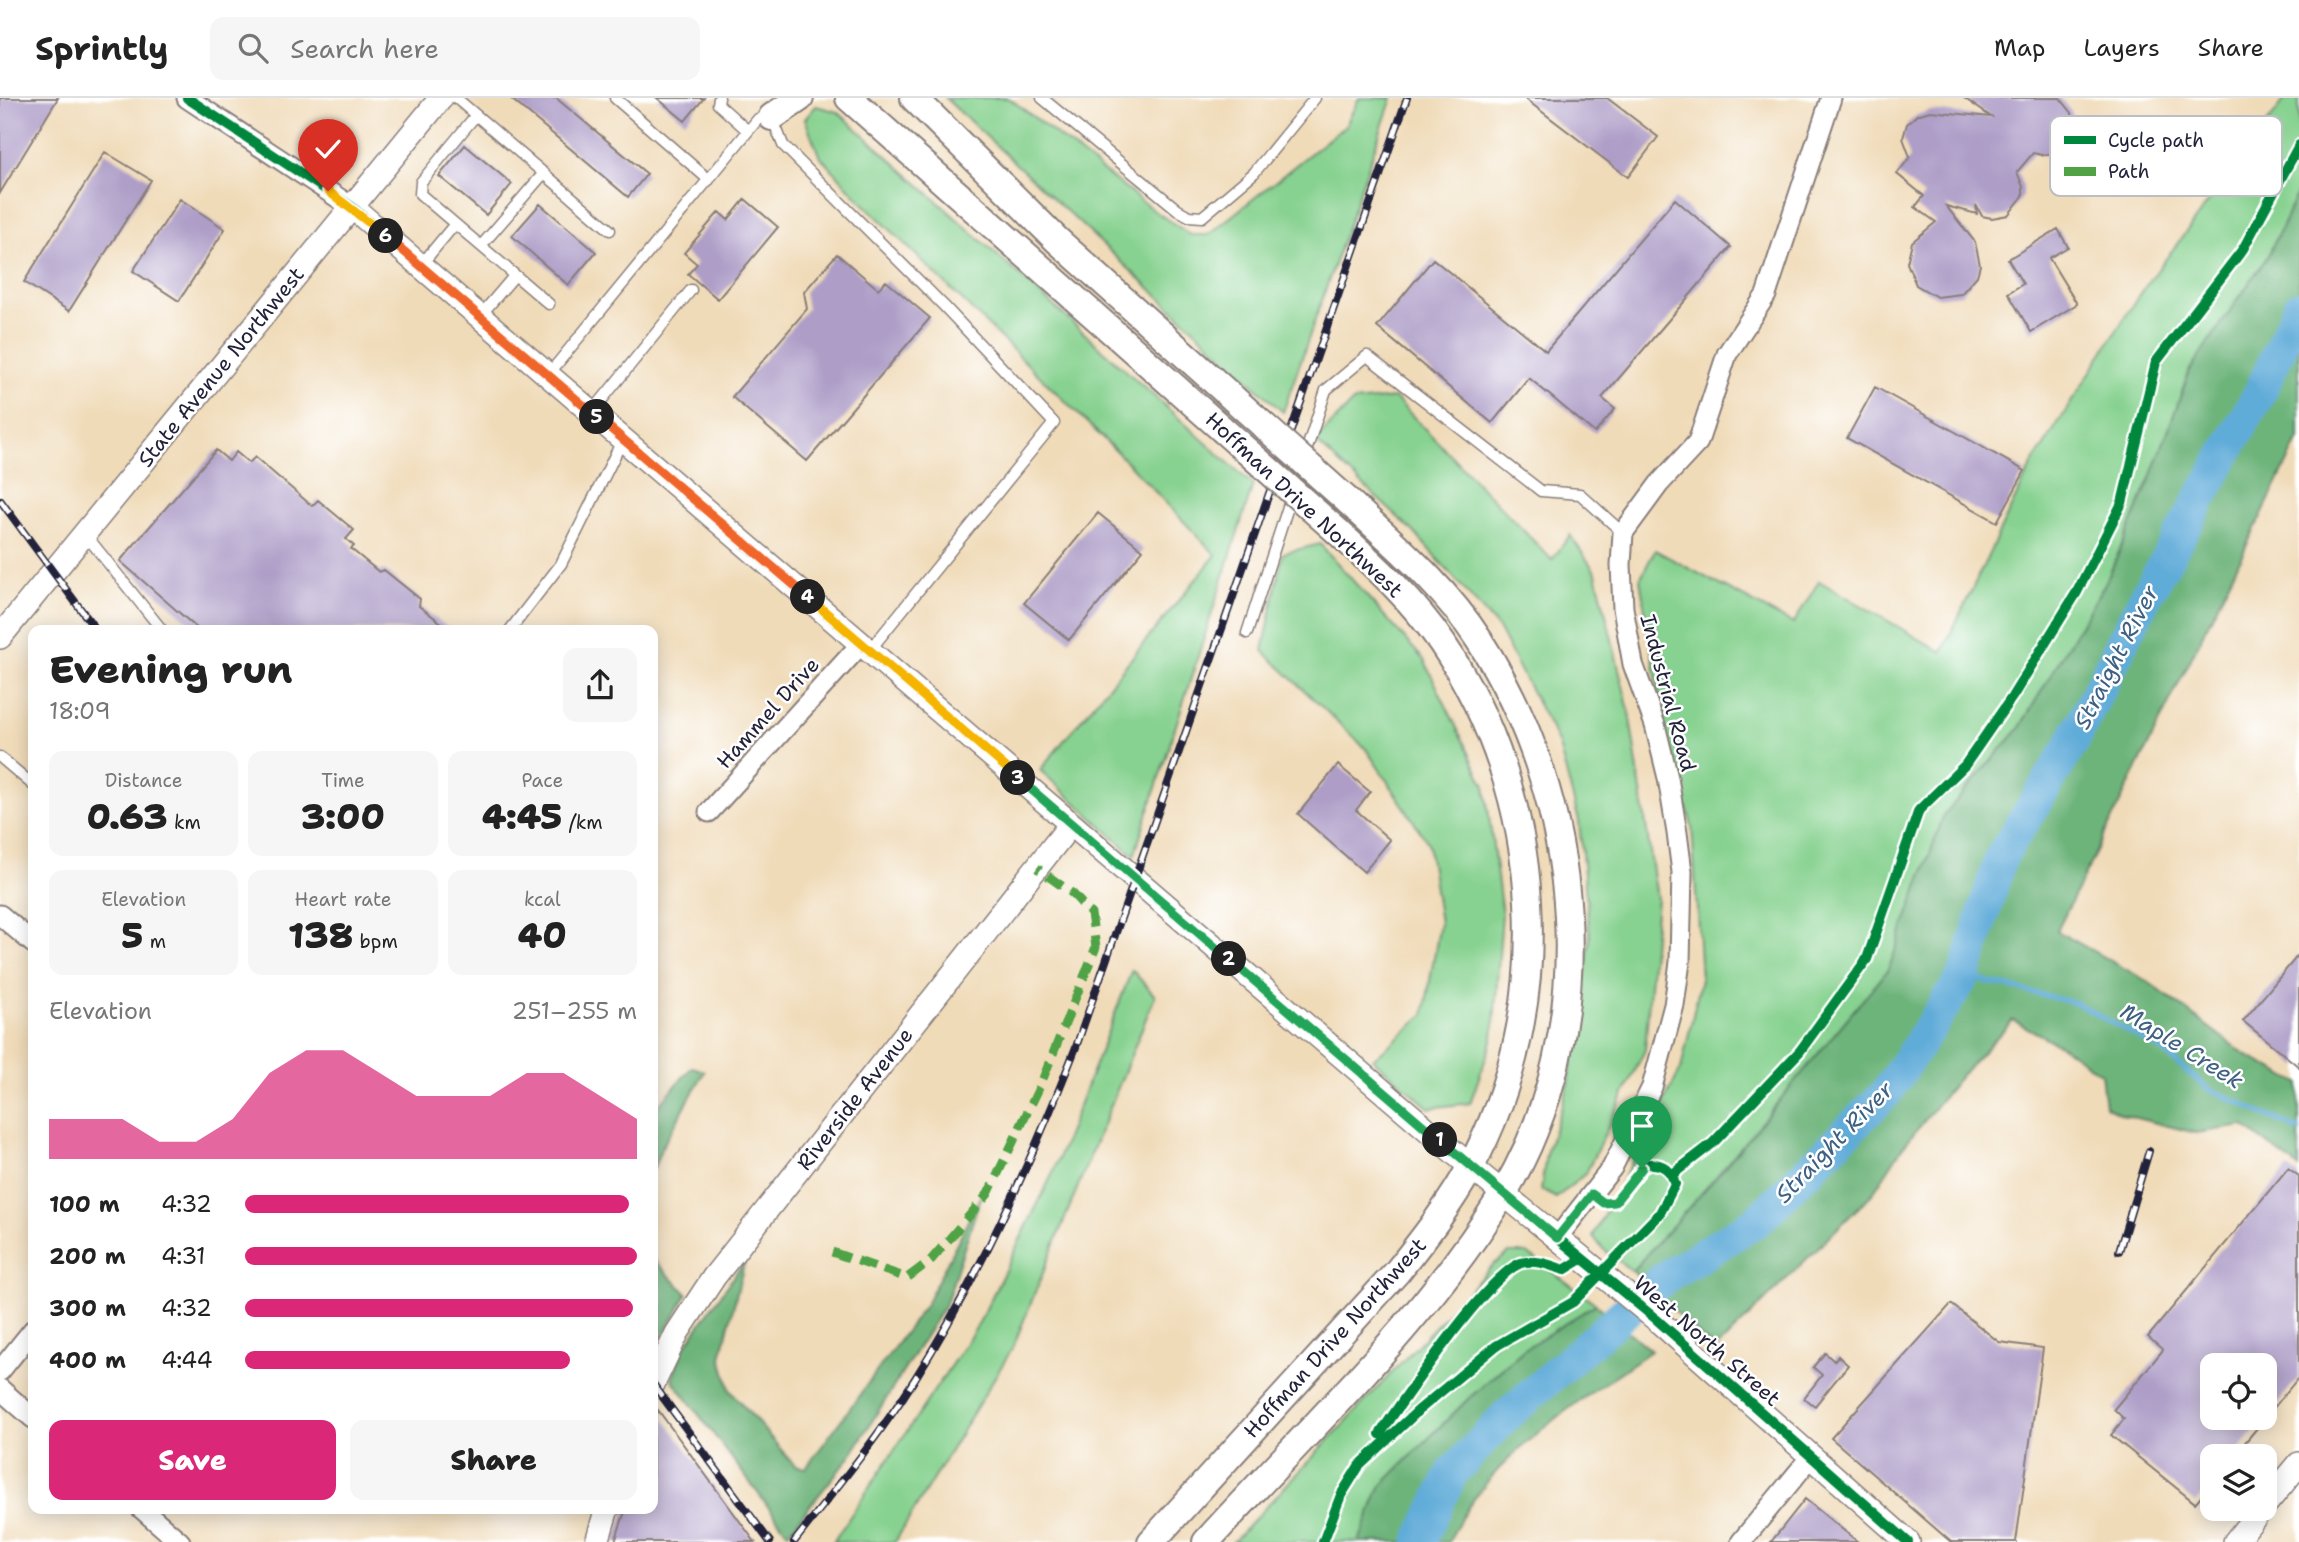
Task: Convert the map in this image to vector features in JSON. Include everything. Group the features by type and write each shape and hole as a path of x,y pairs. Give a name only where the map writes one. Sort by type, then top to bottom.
{"main road":[{"path":"777,107 800,98"},
{"name":"Hoffman Drive Northwest","path":"914,98 1057,240 1348,501 1423,572 1479,639 1520,713 1552,805 1563,859 1568,917 1566,995 1543,1103 1518,1167 1448,1276 1419,1311 1206,1542"},
{"name":"Hoffman Drive Northwest","path":"849,102 1337,531 1398,589 1441,642 1488,725 1516,813 1529,900 1526,987 1519,1036 1507,1084 1471,1167 1453,1197 1397,1272 1151,1542"}],"street":[{"name":"West North Street","path":"187,98 352,207 1471,1167 1656,1319 1908,1542"},
{"name":"State Avenue Northwest","path":"3,628 85,533 442,98"},
{"path":"1623,533 1658,484 1698,442 1727,354 1766,296 1831,98"},
{"name":"Industrial Road","path":"1557,1238 1612,1168 1652,1087 1672,1017 1680,962 1682,872 1677,834 1668,778 1655,725 1633,664 1623,608 1620,565 1623,533"},
{"name":"Hammel Drive","path":"709,812 865,647"},
{"name":"Riverside Avenue","path":"658,1373 677,1333 714,1277 1071,824"},
{"path":"0,915 28,939"},
{"path":"0,1371 28,1336"},
{"path":"0,1389 28,1414"},
{"path":"1741,1542 1810,1458"},
{"path":"2277,1490 2299,1464"},
{"path":"148,1514 180,1542"},
{"path":"597,1542 605,1514"},
{"path":"2235,1542 2252,1521"}],"lane":[{"path":"456,98 610,230"},
{"path":"615,98 709,180"},
{"path":"719,98 718,104 748,131"},
{"path":"1042,98 1178,210 1189,216 1202,217 1254,173 1315,98"},
{"path":"548,374 758,119 777,107 783,145 944,306 1054,423 865,647"},
{"path":"476,115 421,182 420,194 549,304"},
{"path":"481,246 544,173"},
{"path":"420,265 455,224"},
{"path":"480,316 515,275"},
{"path":"591,412 691,290"},
{"path":"1247,633 1326,390 1367,356 1541,491 1580,494 1623,533"},
{"path":"514,625 561,564 622,439"},
{"path":"85,533 158,625"},
{"path":"0,757 28,781"}],"green space":[{"path":"945,98 1009,98 1153,210 1191,235 1208,235 1346,125 1359,98 1392,98 1283,412"},
{"path":"2286,98 2299,98 2299,190 2269,254 2190,370 2151,478 2107,580 2019,729 1944,815 1889,968 1717,1176 1632,1271 1602,1248 1593,1236 1681,1069 1701,979 1692,826 1664,727 1640,579 1655,550 1793,624 1819,581 1942,652 2031,466 2139,295 2213,196 2282,196 2282,116 2273,116"},
{"path":"816,106 838,112 1253,485 1134,856 1040,770 1216,555 1121,456 860,200 819,155 805,119"},
{"path":"2299,190 2299,439 2057,931 2147,981 2246,1055 2299,1083 2299,1168 2244,1126 2196,1133 2124,1115 2105,1106 2101,1074 2065,1048 2013,1020 1960,1076 1902,1148 1872,1194 1715,1350 1632,1271 1717,1176 1889,968 1944,815 2019,729 2107,580 2151,478 2190,370 2269,254"},
{"path":"1395,398 1552,560 1570,535 1596,573 1629,711 1657,898 1645,1050 1586,1173 1556,1198 1541,1190 1546,1154 1569,1084 1590,939 1579,821 1558,742 1498,628 1413,531 1315,441 1353,402"},
{"path":"1320,544 1424,660 1485,786 1502,914 1493,1038 1470,1103 1429,1108 1373,1059 1424,1015 1440,923 1428,843 1366,749 1263,651 1283,553"},
{"path":"1132,970 1155,996 1013,1347 895,1542 833,1542 978,1325 1051,1177"},
{"path":"692,1067 705,1071 658,1157 658,1106"},
{"path":"982,1193 946,1303 849,1458 788,1533 672,1379 683,1349 745,1260 721,1357 730,1390 795,1466 806,1468 926,1304"},
{"path":"1509,1253 1527,1253 1596,1304 1523,1350 1465,1402 1380,1487 1359,1542 1233,1542 1492,1266"},
{"path":"658,1264 687,1294 658,1345"},
{"path":"1596,1304 1651,1351 1564,1412 1510,1458 1465,1512 1449,1542 1359,1542 1380,1487 1465,1402 1523,1350"}],"building":[{"path":"0,98 58,98 0,193"},
{"path":"510,98 556,98 647,174 628,197"},
{"path":"657,98 704,98 685,121"},
{"path":"1524,98 1607,98 1658,137 1628,177"},
{"path":"1964,98 2060,98 2072,116 2050,116 2050,154 2033,153 2017,172 2023,187 2023,196 2008,215 1992,218 1982,216 1976,205 1977,214 1946,206 1975,242 1980,265 1977,276 1961,294 1937,297 1916,285 1907,263 1912,242 1936,222 1915,207 1924,196 1897,174 1910,157 1903,138 1907,124 1917,115 1930,111 1991,117"},
{"path":"465,145 512,184 486,215 439,176"},
{"path":"105,152 151,180 69,311 24,282"},
{"path":"180,199 225,229 179,301 133,271"},
{"path":"745,199 778,227 718,299 688,274 697,264 684,253 719,212 728,220"},
{"path":"1675,199 1731,247 1602,398 1615,409 1595,433 1529,378 1492,423 1377,327 1433,259 1546,351"},
{"path":"540,204 596,252 568,285 512,236"},
{"path":"2058,229 2068,247 2049,258 2077,304 2031,332 2008,293 2023,284 2008,259"},
{"path":"837,254 878,289 886,281 930,318 807,461 732,397 807,309 804,292"},
{"path":"1875,387 2025,471 1997,522 1847,438"},
{"path":"216,450 229,461 236,452 249,463 255,457 312,506 318,500 354,530 346,539 354,546 351,549 379,572 384,570 420,599 419,606 444,625 193,625 120,561"},
{"path":"1098,513 1143,550 1069,640 1024,603"},
{"path":"1338,765 1370,792 1356,810 1390,840 1364,872 1298,814"},
{"path":"2299,954 2299,1067 2243,1021"},
{"path":"2288,1168 2299,1176 2299,1377 2277,1404 2277,1353 2200,1353 2200,1430 2255,1430 2244,1444 2200,1444 2200,1497 2195,1503 2111,1435 2124,1419 2114,1409 2163,1350 2148,1337"},
{"path":"1951,1304 1999,1342 2043,1348 2016,1542 1951,1542 1831,1438"},
{"path":"1825,1353 1834,1361 1838,1356 1848,1365 1815,1406 1804,1398 1822,1375 1813,1367"},
{"path":"658,1410 755,1542 615,1542 624,1514 658,1514"},
{"path":"1805,1499 1858,1542 1771,1542"}],"waterway":[{"name":"Straight River","path":"1420,1542 1452,1473 1505,1417 1664,1278 1757,1221 1886,1093 1964,976 2001,857 2071,745 2143,601 2259,394 2299,307"},
{"name":"Maple Creek","path":"1964,976 2076,1003 2160,1049 2207,1088 2299,1130"}],"railway":[{"path":"794,1542 884,1426 936,1345 1002,1220 1040,1134 1076,1047 1407,98"},
{"path":"0,500 92,625"},
{"path":"2119,1251 2149,1151"},
{"path":"658,1391 770,1542"}],"marked path":[{"path":"832,1252 907,1278 931,1260 988,1194 1040,1086 1096,947 1091,914 1073,894 1037,868"}],"cycle path":[{"path":"187,98 352,207 1471,1167 1656,1319 1908,1542"},
{"path":"2282,177 2299,145"},
{"path":"1673,1174 1713,1143 1800,1051 1867,959 1919,810 1965,765 2012,697 2077,592 2122,503 2156,362 2243,249 2272,196"},
{"path":"1323,1542 1341,1495 1359,1466 1420,1409 1496,1346 1573,1302 1660,1213 1675,1184 1666,1168 1649,1164 1642,1168 1615,1202 1604,1203 1592,1194"},
{"path":"1380,1434 1468,1313 1507,1272 1521,1263 1532,1262 1564,1270 1582,1259"}],"route":[{"path":"328,191 352,207 1557,1238 1592,1194 1604,1203 1615,1202 1642,1168"}]}
